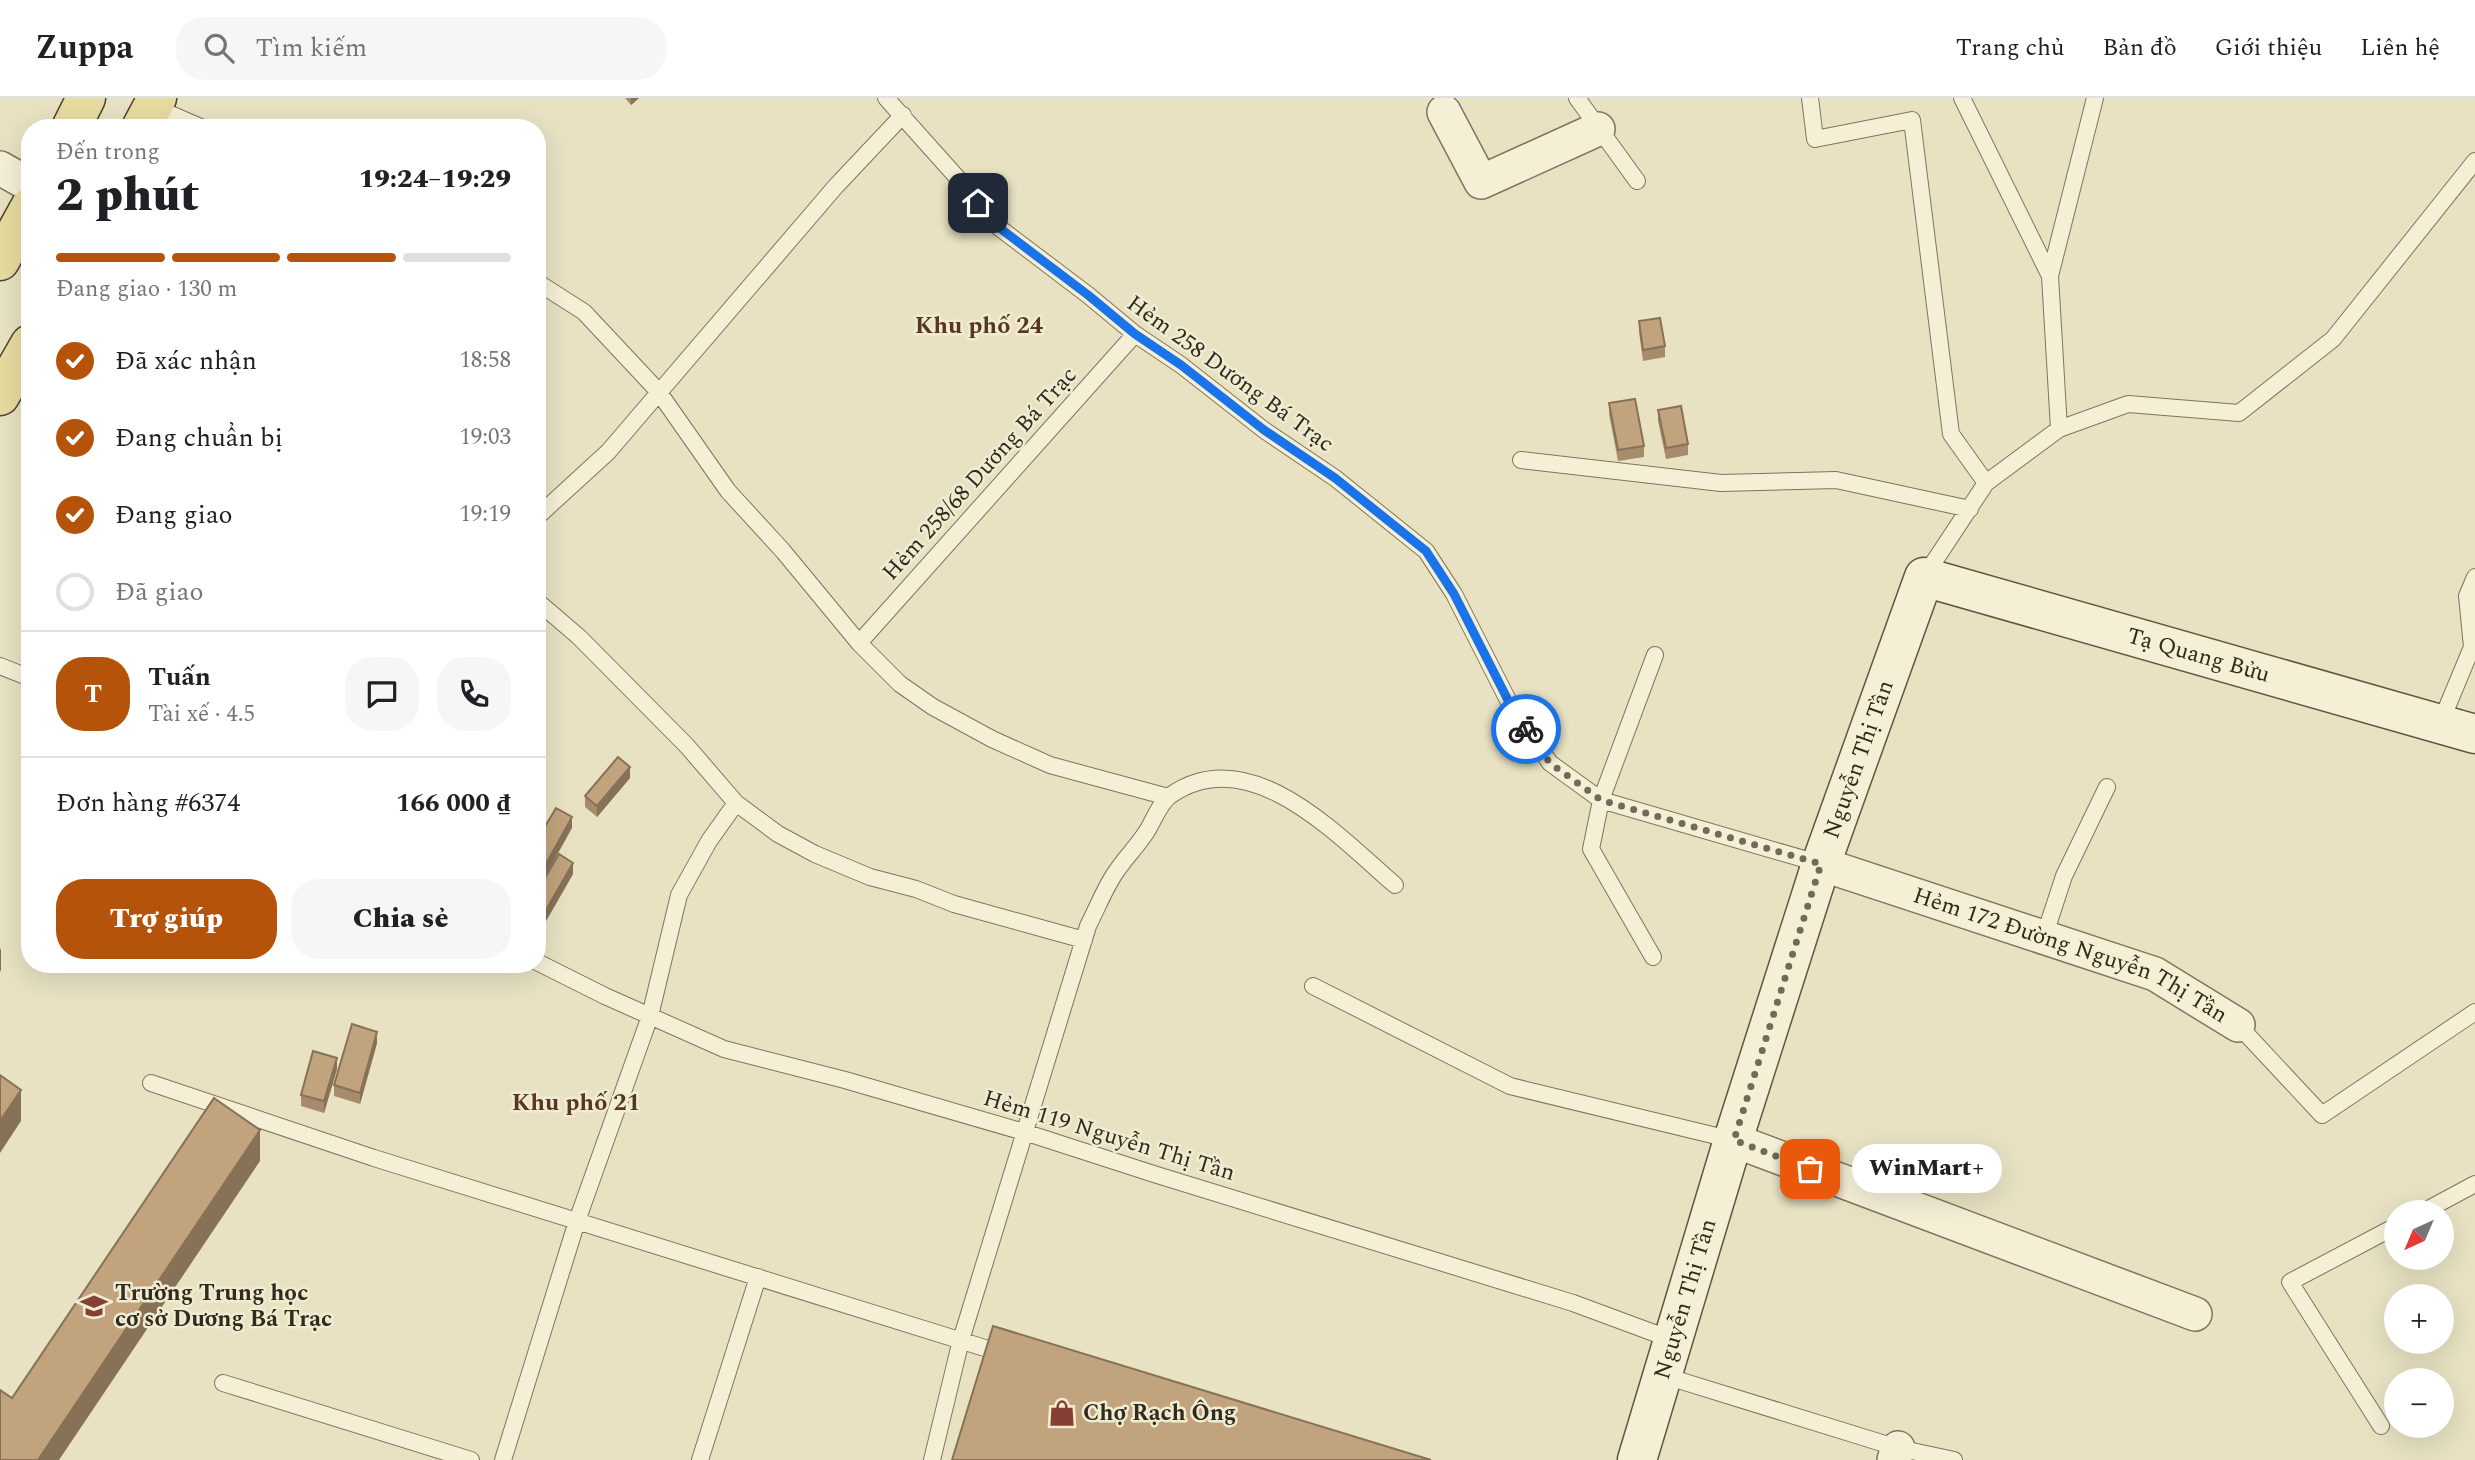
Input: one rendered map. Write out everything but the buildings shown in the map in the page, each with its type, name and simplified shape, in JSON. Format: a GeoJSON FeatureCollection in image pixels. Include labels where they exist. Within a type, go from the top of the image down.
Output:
{"type":"FeatureCollection","features":[{"type":"Feature","properties":{"kind":"main road"},"geometry":{"type":"LineString","coordinates":[[76,119],[86,98]]}},
{"type":"Feature","properties":{"kind":"main road"},"geometry":{"type":"LineString","coordinates":[[0,261],[21,223]]}},
{"type":"Feature","properties":{"kind":"main road"},"geometry":{"type":"LineString","coordinates":[[0,396],[21,360]]}},
{"type":"Feature","properties":{"kind":"main road","name":"Tạ Quang Bửu"},"geometry":{"type":"LineString","coordinates":[[1924,577],[2457,729]]}},
{"type":"Feature","properties":{"kind":"main road","name":"Nguyễn Thị Tần"},"geometry":{"type":"LineString","coordinates":[[1637,1460],[1661,1375],[1821,864],[1924,577]]}},
{"type":"Feature","properties":{"kind":"street"},"geometry":{"type":"LineString","coordinates":[[1444,112],[1481,182],[1598,129]]}},
{"type":"Feature","properties":{"kind":"street"},"geometry":{"type":"LineString","coordinates":[[0,168],[21,180]]}},
{"type":"Feature","properties":{"kind":"street","name":"Hẻm 172 Đường Nguyễn Thị Tần"},"geometry":{"type":"LineString","coordinates":[[1821,864],[2155,974],[2238,1025]]}},
{"type":"Feature","properties":{"kind":"street"},"geometry":{"type":"LineString","coordinates":[[1734,1140],[2195,1314]]}},
{"type":"Feature","properties":{"kind":"lane","name":"Hẻm 258 Dương Bá Trạc"},"geometry":{"type":"LineString","coordinates":[[886,98],[962,183],[993,223],[1135,334],[1181,365],[1264,430],[1335,478],[1426,551],[1454,594],[1513,710],[1550,763],[1601,800],[1821,864]]}},
{"type":"Feature","properties":{"kind":"lane"},"geometry":{"type":"LineString","coordinates":[[1577,98],[1637,181]]}},
{"type":"Feature","properties":{"kind":"lane"},"geometry":{"type":"LineString","coordinates":[[1810,98],[1815,139],[1912,120],[1951,434],[1986,483]]}},
{"type":"Feature","properties":{"kind":"lane"},"geometry":{"type":"LineString","coordinates":[[1962,98],[2050,276]]}},
{"type":"Feature","properties":{"kind":"lane"},"geometry":{"type":"LineString","coordinates":[[2059,429],[2050,276],[2095,98]]}},
{"type":"Feature","properties":{"kind":"lane"},"geometry":{"type":"LineString","coordinates":[[150,110],[176,119]]}},
{"type":"Feature","properties":{"kind":"lane"},"geometry":{"type":"LineString","coordinates":[[546,509],[608,452],[836,186],[903,115]]}},
{"type":"Feature","properties":{"kind":"lane","name":"Nguyễn Thị Tần"},"geometry":{"type":"LineString","coordinates":[[1924,577],[1986,483],[2059,429],[2128,404],[2239,413],[2333,339],[2475,161]]}},
{"type":"Feature","properties":{"kind":"lane"},"geometry":{"type":"LineString","coordinates":[[546,288],[584,312],[658,391],[728,491],[783,551],[859,643],[900,684],[933,707],[992,739],[1050,765],[1168,796]]}},
{"type":"Feature","properties":{"kind":"lane","name":"Hẻm 258/68 Dương Bá Trạc"},"geometry":{"type":"LineString","coordinates":[[859,643],[1135,334]]}},
{"type":"Feature","properties":{"kind":"lane"},"geometry":{"type":"LineString","coordinates":[[1521,460],[1721,483],[1836,480],[1970,509]]}},
{"type":"Feature","properties":{"kind":"lane"},"geometry":{"type":"LineString","coordinates":[[2457,729],[2474,647],[2467,596],[2475,577]]}},
{"type":"Feature","properties":{"kind":"lane"},"geometry":{"type":"LineString","coordinates":[[546,609],[579,637],[687,746],[736,803],[790,841],[870,877],[916,889],[954,904],[1084,940]]}},
{"type":"Feature","properties":{"kind":"lane"},"geometry":{"type":"LineString","coordinates":[[1653,957],[1591,849],[1601,800],[1655,655]]}},
{"type":"Feature","properties":{"kind":"lane"},"geometry":{"type":"LineString","coordinates":[[0,666],[21,674]]}},
{"type":"Feature","properties":{"kind":"lane"},"geometry":{"type":"LineString","coordinates":[[932,1460],[961,1340],[1088,926],[1112,877],[1145,834],[1168,796],[1198,780],[1230,778],[1268,788],[1319,819],[1395,885]]}},
{"type":"Feature","properties":{"kind":"lane"},"geometry":{"type":"LineString","coordinates":[[2044,937],[2064,876],[2107,787]]}},
{"type":"Feature","properties":{"kind":"lane"},"geometry":{"type":"LineString","coordinates":[[503,1460],[577,1221],[650,1016],[679,894],[709,841],[736,803]]}},
{"type":"Feature","properties":{"kind":"lane","name":"Hẻm 119 Nguyễn Thị Tần"},"geometry":{"type":"LineString","coordinates":[[546,966],[724,1049],[845,1080],[1024,1132],[1573,1303],[1673,1340]]}},
{"type":"Feature","properties":{"kind":"lane"},"geometry":{"type":"LineString","coordinates":[[1313,986],[1510,1086],[1734,1140]]}},
{"type":"Feature","properties":{"kind":"lane","name":"Hẻm 172 Đường Nguyễn Thị Tần"},"geometry":{"type":"LineString","coordinates":[[2238,1025],[2322,1115],[2475,1012]]}},
{"type":"Feature","properties":{"kind":"lane"},"geometry":{"type":"LineString","coordinates":[[150,1083],[374,1158],[1014,1357]]}},
{"type":"Feature","properties":{"kind":"lane"},"geometry":{"type":"LineString","coordinates":[[2445,1200],[2475,1184]]}},
{"type":"Feature","properties":{"kind":"lane"},"geometry":{"type":"LineString","coordinates":[[2381,1426],[2290,1282],[2384,1232]]}},
{"type":"Feature","properties":{"kind":"lane"},"geometry":{"type":"LineString","coordinates":[[700,1460],[758,1277]]}},
{"type":"Feature","properties":{"kind":"lane"},"geometry":{"type":"LineString","coordinates":[[1661,1375],[1896,1454],[1954,1460]]}},
{"type":"Feature","properties":{"kind":"lane"},"geometry":{"type":"LineString","coordinates":[[223,1383],[471,1460]]}},
{"type":"Feature","properties":{"kind":"way so far"},"geometry":{"type":"LineString","coordinates":[[1526,729],[1550,763],[1601,800],[1821,864],[1734,1140],[1810,1169]]}},
{"type":"Feature","properties":{"kind":"place","name":"WinMart+"},"geometry":{"type":"Point","coordinates":[1810,1169]}},
{"type":"Feature","properties":{"kind":"place","name":"Trường Trung học cơ sở Dương Bá Trạc"},"geometry":{"type":"Point","coordinates":[94,1306]}},
{"type":"Feature","properties":{"kind":"place","name":"Chợ Rạch Ông"},"geometry":{"type":"Point","coordinates":[1062,1413]}},
{"type":"Feature","properties":{"kind":"district","name":"Khu phố 24"},"geometry":{"type":"Point","coordinates":[979,326]}},
{"type":"Feature","properties":{"kind":"district","name":"Khu phố 21"},"geometry":{"type":"Point","coordinates":[576,1103]}},
{"type":"Feature","properties":{"kind":"route"},"geometry":{"type":"LineString","coordinates":[[978,203],[993,223],[1037,258],[1264,430],[1335,478],[1380,517],[1426,551],[1454,594],[1513,710],[1526,729]]}}]}
